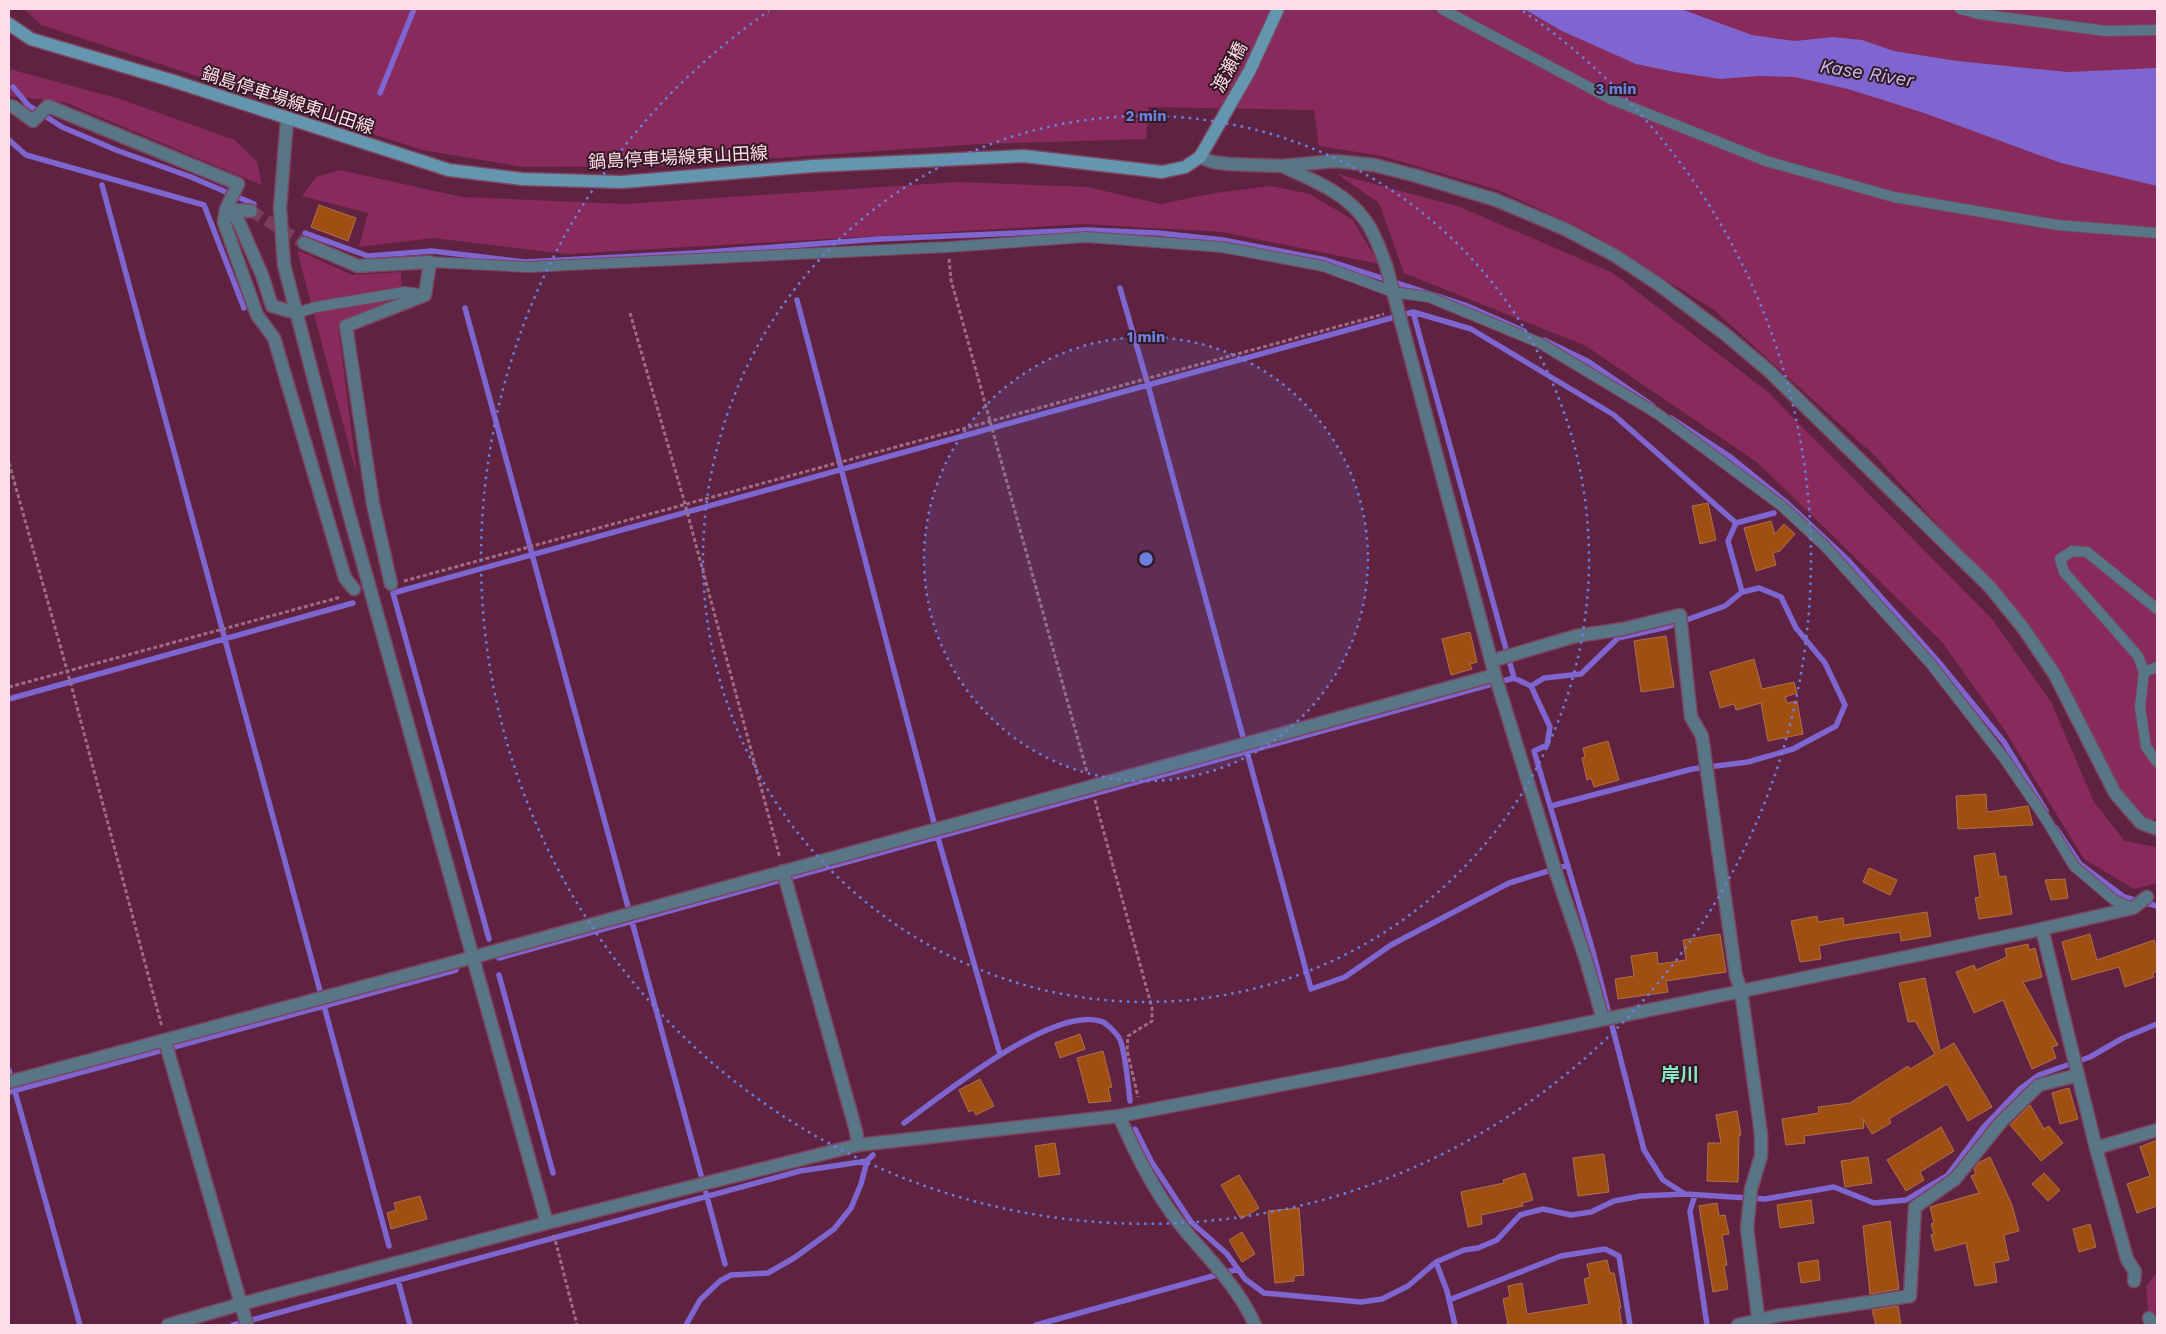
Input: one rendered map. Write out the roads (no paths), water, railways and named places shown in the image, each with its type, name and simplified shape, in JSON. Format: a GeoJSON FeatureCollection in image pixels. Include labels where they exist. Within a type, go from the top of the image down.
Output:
{"type":"FeatureCollection","features":[{"type":"Feature","properties":{"kind":"main road","name":"渡瀬橋"},"geometry":{"type":"LineString","coordinates":[[1200,156],[1250,70],[1278,9]]}},
{"type":"Feature","properties":{"kind":"main road","name":"鍋島停車場線東山田線"},"geometry":{"type":"LineString","coordinates":[[9,24],[31,39],[170,80],[286,119],[449,170],[522,179],[622,182],[813,166],[1024,156],[1162,172],[1186,167],[1200,156]]}},
{"type":"Feature","properties":{"kind":"street"},"geometry":{"type":"LineString","coordinates":[[10,105],[33,122],[48,106],[238,184],[224,222],[257,315],[274,338],[345,578],[354,589]]}},
{"type":"Feature","properties":{"kind":"street"},"geometry":{"type":"LineString","coordinates":[[286,119],[280,208],[284,265],[348,510],[547,1223]]}},
{"type":"Feature","properties":{"kind":"street"},"geometry":{"type":"LineString","coordinates":[[1200,156],[1213,162],[1228,164],[1282,166],[1306,162],[1335,161],[1374,165],[1496,200],[1566,229],[1614,255],[1658,284],[1725,334],[1769,371],[1990,587],[2024,629],[2055,675],[2114,793],[2141,823],[2157,829]]}},
{"type":"Feature","properties":{"kind":"street"},"geometry":{"type":"LineString","coordinates":[[1282,166],[1324,184],[1352,204],[1366,221],[1386,266],[1398,316],[1502,658],[1495,675],[1499,690],[1554,868],[1585,957],[1603,1019]]}},
{"type":"Feature","properties":{"kind":"street"},"geometry":{"type":"LineString","coordinates":[[228,207],[238,220],[262,275],[272,306],[297,313]]}},
{"type":"Feature","properties":{"kind":"street"},"geometry":{"type":"LineString","coordinates":[[228,207],[251,211]]}},
{"type":"Feature","properties":{"kind":"street"},"geometry":{"type":"LineString","coordinates":[[304,243],[358,266],[430,262],[425,295],[346,326],[373,504],[391,584]]}},
{"type":"Feature","properties":{"kind":"street"},"geometry":{"type":"LineString","coordinates":[[1502,658],[1576,636],[1680,621],[1691,718],[1702,736],[1736,976],[1741,990],[1761,1134],[1761,1156],[1751,1189],[1747,1228],[1759,1323]]}},
{"type":"Feature","properties":{"kind":"street"},"geometry":{"type":"LineString","coordinates":[[12,1081],[322,999],[783,871],[936,831],[1252,741],[1495,675]]}},
{"type":"Feature","properties":{"kind":"street"},"geometry":{"type":"LineString","coordinates":[[783,871],[856,1131],[858,1145]]}},
{"type":"Feature","properties":{"kind":"street"},"geometry":{"type":"LineString","coordinates":[[168,1325],[547,1223],[858,1145],[1141,1112],[2042,929],[2133,908],[2152,895]]}},
{"type":"Feature","properties":{"kind":"street"},"geometry":{"type":"LineString","coordinates":[[2042,929],[2096,1148],[2127,1259],[2135,1272],[2134,1280]]}},
{"type":"Feature","properties":{"kind":"street"},"geometry":{"type":"LineString","coordinates":[[165,1041],[246,1322]]}},
{"type":"Feature","properties":{"kind":"street"},"geometry":{"type":"LineString","coordinates":[[1738,1325],[1759,1323],[1776,1316],[1910,1296],[1915,1207],[1955,1179],[2001,1122],[2039,1085],[2078,1075]]}},
{"type":"Feature","properties":{"kind":"street"},"geometry":{"type":"LineString","coordinates":[[1119,1116],[1148,1177],[1186,1232],[1230,1281],[1255,1325]]}},
{"type":"Feature","properties":{"kind":"street"},"geometry":{"type":"LineString","coordinates":[[2096,1148],[2157,1130]]}},
{"type":"Feature","properties":{"kind":"lane"},"geometry":{"type":"LineString","coordinates":[[1442,9],[1611,99],[1766,162],[1894,197],[2057,225],[2157,233]]}},
{"type":"Feature","properties":{"kind":"lane"},"geometry":{"type":"LineString","coordinates":[[1960,9],[1979,14],[2106,31],[2157,30]]}},
{"type":"Feature","properties":{"kind":"lane"},"geometry":{"type":"LineString","coordinates":[[430,262],[528,267],[948,247],[1086,237],[1222,247],[1323,266],[1393,292],[1429,297],[1540,343],[1658,414],[1782,506],[1825,546],[1931,664],[2004,758],[2045,818],[2074,866],[2114,900],[2133,908]]}},
{"type":"Feature","properties":{"kind":"lane"},"geometry":{"type":"LineString","coordinates":[[297,313],[316,307],[405,292],[425,295]]}},
{"type":"Feature","properties":{"kind":"lane"},"geometry":{"type":"LineString","coordinates":[[2157,609],[2087,552],[2072,551],[2060,559],[2064,572],[2138,656],[2144,672],[2140,707],[2146,747],[2157,762]]}},
{"type":"Feature","properties":{"kind":"lane"},"geometry":{"type":"LineString","coordinates":[[2144,672],[2157,667]]}},
{"type":"Feature","properties":{"kind":"water","name":"Kase River"},"geometry":{"type":"Polygon","coordinates":[[[1524,9],[1681,9],[1752,35],[1795,41],[1833,37],[1862,40],[1894,51],[1957,61],[2068,72],[2157,68],[2157,186],[2061,163],[1924,113],[1848,89],[1795,77],[1759,76],[1720,79],[1636,64],[1562,31],[1524,9]]]}},
{"type":"Feature","properties":{"kind":"waterway"},"geometry":{"type":"LineString","coordinates":[[380,93],[414,9]]}},
{"type":"Feature","properties":{"kind":"waterway"},"geometry":{"type":"LineString","coordinates":[[13,87],[28,105],[62,127],[116,150],[191,177],[254,204]]}},
{"type":"Feature","properties":{"kind":"waterway"},"geometry":{"type":"LineString","coordinates":[[9,140],[26,155],[204,205],[244,308]]}},
{"type":"Feature","properties":{"kind":"waterway"},"geometry":{"type":"LineString","coordinates":[[102,185],[389,1246]]}},
{"type":"Feature","properties":{"kind":"waterway"},"geometry":{"type":"LineString","coordinates":[[305,233],[368,256],[432,251],[525,262],[695,253],[879,239],[1087,230],[1158,233],[1223,240],[1326,260],[1465,305],[1524,331]]}},
{"type":"Feature","properties":{"kind":"waterway"},"geometry":{"type":"LineString","coordinates":[[1120,288],[1148,385],[1311,989],[1345,977],[1391,945],[1509,883],[1568,865]]}},
{"type":"Feature","properties":{"kind":"waterway"},"geometry":{"type":"LineString","coordinates":[[797,300],[938,838],[1000,1054]]}},
{"type":"Feature","properties":{"kind":"waterway"},"geometry":{"type":"LineString","coordinates":[[465,308],[701,1175]]}},
{"type":"Feature","properties":{"kind":"waterway"},"geometry":{"type":"LineString","coordinates":[[1413,312],[1471,329],[1614,415],[1736,523]]}},
{"type":"Feature","properties":{"kind":"waterway"},"geometry":{"type":"LineString","coordinates":[[489,939],[393,593],[1413,312],[1514,678]]}},
{"type":"Feature","properties":{"kind":"waterway"},"geometry":{"type":"LineString","coordinates":[[1544,340],[1589,362],[1653,406]]}},
{"type":"Feature","properties":{"kind":"waterway"},"geometry":{"type":"LineString","coordinates":[[1671,418],[1729,456],[1787,503],[1848,560],[1937,660],[2004,742],[2046,811]]}},
{"type":"Feature","properties":{"kind":"waterway"},"geometry":{"type":"LineString","coordinates":[[499,958],[1514,678],[1531,686],[1544,678],[1581,674],[1618,638],[1667,627],[1725,606],[1742,592],[1728,541],[1736,523],[1774,513]]}},
{"type":"Feature","properties":{"kind":"waterway"},"geometry":{"type":"LineString","coordinates":[[1551,806],[1692,769],[1748,762],[1793,749],[1836,726],[1845,705],[1825,663],[1796,628],[1781,597],[1759,588],[1742,592]]}},
{"type":"Feature","properties":{"kind":"waterway"},"geometry":{"type":"LineString","coordinates":[[9,699],[353,603]]}},
{"type":"Feature","properties":{"kind":"waterway"},"geometry":{"type":"LineString","coordinates":[[1531,686],[1550,727],[1547,745],[1534,751],[1592,948],[1644,1150],[1663,1180],[1685,1194]]}},
{"type":"Feature","properties":{"kind":"waterway"},"geometry":{"type":"LineString","coordinates":[[2056,828],[2080,864],[2124,897],[2157,906]]}},
{"type":"Feature","properties":{"kind":"waterway"},"geometry":{"type":"LineString","coordinates":[[9,1092],[456,970]]}},
{"type":"Feature","properties":{"kind":"waterway"},"geometry":{"type":"LineString","coordinates":[[499,975],[553,1173]]}},
{"type":"Feature","properties":{"kind":"waterway"},"geometry":{"type":"LineString","coordinates":[[904,1123],[971,1074],[1029,1038],[1057,1026],[1082,1020],[1103,1022],[1119,1038],[1130,1101]]}},
{"type":"Feature","properties":{"kind":"waterway"},"geometry":{"type":"LineString","coordinates":[[1135,1129],[1151,1161],[1191,1222],[1227,1254],[1245,1279],[1264,1293],[1361,1302],[1382,1299],[1408,1286],[1436,1262],[1464,1250],[1478,1248],[1497,1240],[1520,1215],[1543,1209],[1571,1215],[1591,1212],[1614,1201],[1641,1196],[1685,1194],[1765,1199],[1834,1187],[1874,1203],[1906,1200],[1948,1175],[1983,1128],[2020,1089],[2039,1075],[2090,1057],[2123,1038],[2157,1024]]}},
{"type":"Feature","properties":{"kind":"waterway"},"geometry":{"type":"LineString","coordinates":[[9,1070],[80,1325]]}},
{"type":"Feature","properties":{"kind":"waterway"},"geometry":{"type":"LineString","coordinates":[[686,1325],[700,1300],[720,1281],[731,1275],[768,1273],[794,1258],[834,1229],[851,1208],[861,1184],[867,1161],[873,1155]]}},
{"type":"Feature","properties":{"kind":"waterway"},"geometry":{"type":"LineString","coordinates":[[233,1325],[800,1171],[867,1161]]}},
{"type":"Feature","properties":{"kind":"waterway"},"geometry":{"type":"LineString","coordinates":[[706,1193],[725,1264]]}},
{"type":"Feature","properties":{"kind":"waterway"},"geometry":{"type":"LineString","coordinates":[[1695,1195],[1690,1211],[1707,1325]]}},
{"type":"Feature","properties":{"kind":"waterway"},"geometry":{"type":"LineString","coordinates":[[1449,1300],[1561,1256],[1605,1249],[1619,1256],[1630,1325]]}},
{"type":"Feature","properties":{"kind":"waterway"},"geometry":{"type":"LineString","coordinates":[[1436,1262],[1447,1291],[1455,1325]]}},
{"type":"Feature","properties":{"kind":"waterway"},"geometry":{"type":"LineString","coordinates":[[1036,1325],[1238,1269]]}},
{"type":"Feature","properties":{"kind":"waterway"},"geometry":{"type":"LineString","coordinates":[[398,1280],[410,1325]]}},
{"type":"Feature","properties":{"kind":"tunnel"},"geometry":{"type":"LineString","coordinates":[[251,211],[304,243]]}},
{"type":"Feature","properties":{"kind":"district","name":"岸川"},"geometry":{"type":"Point","coordinates":[1680,1074]}}]}
